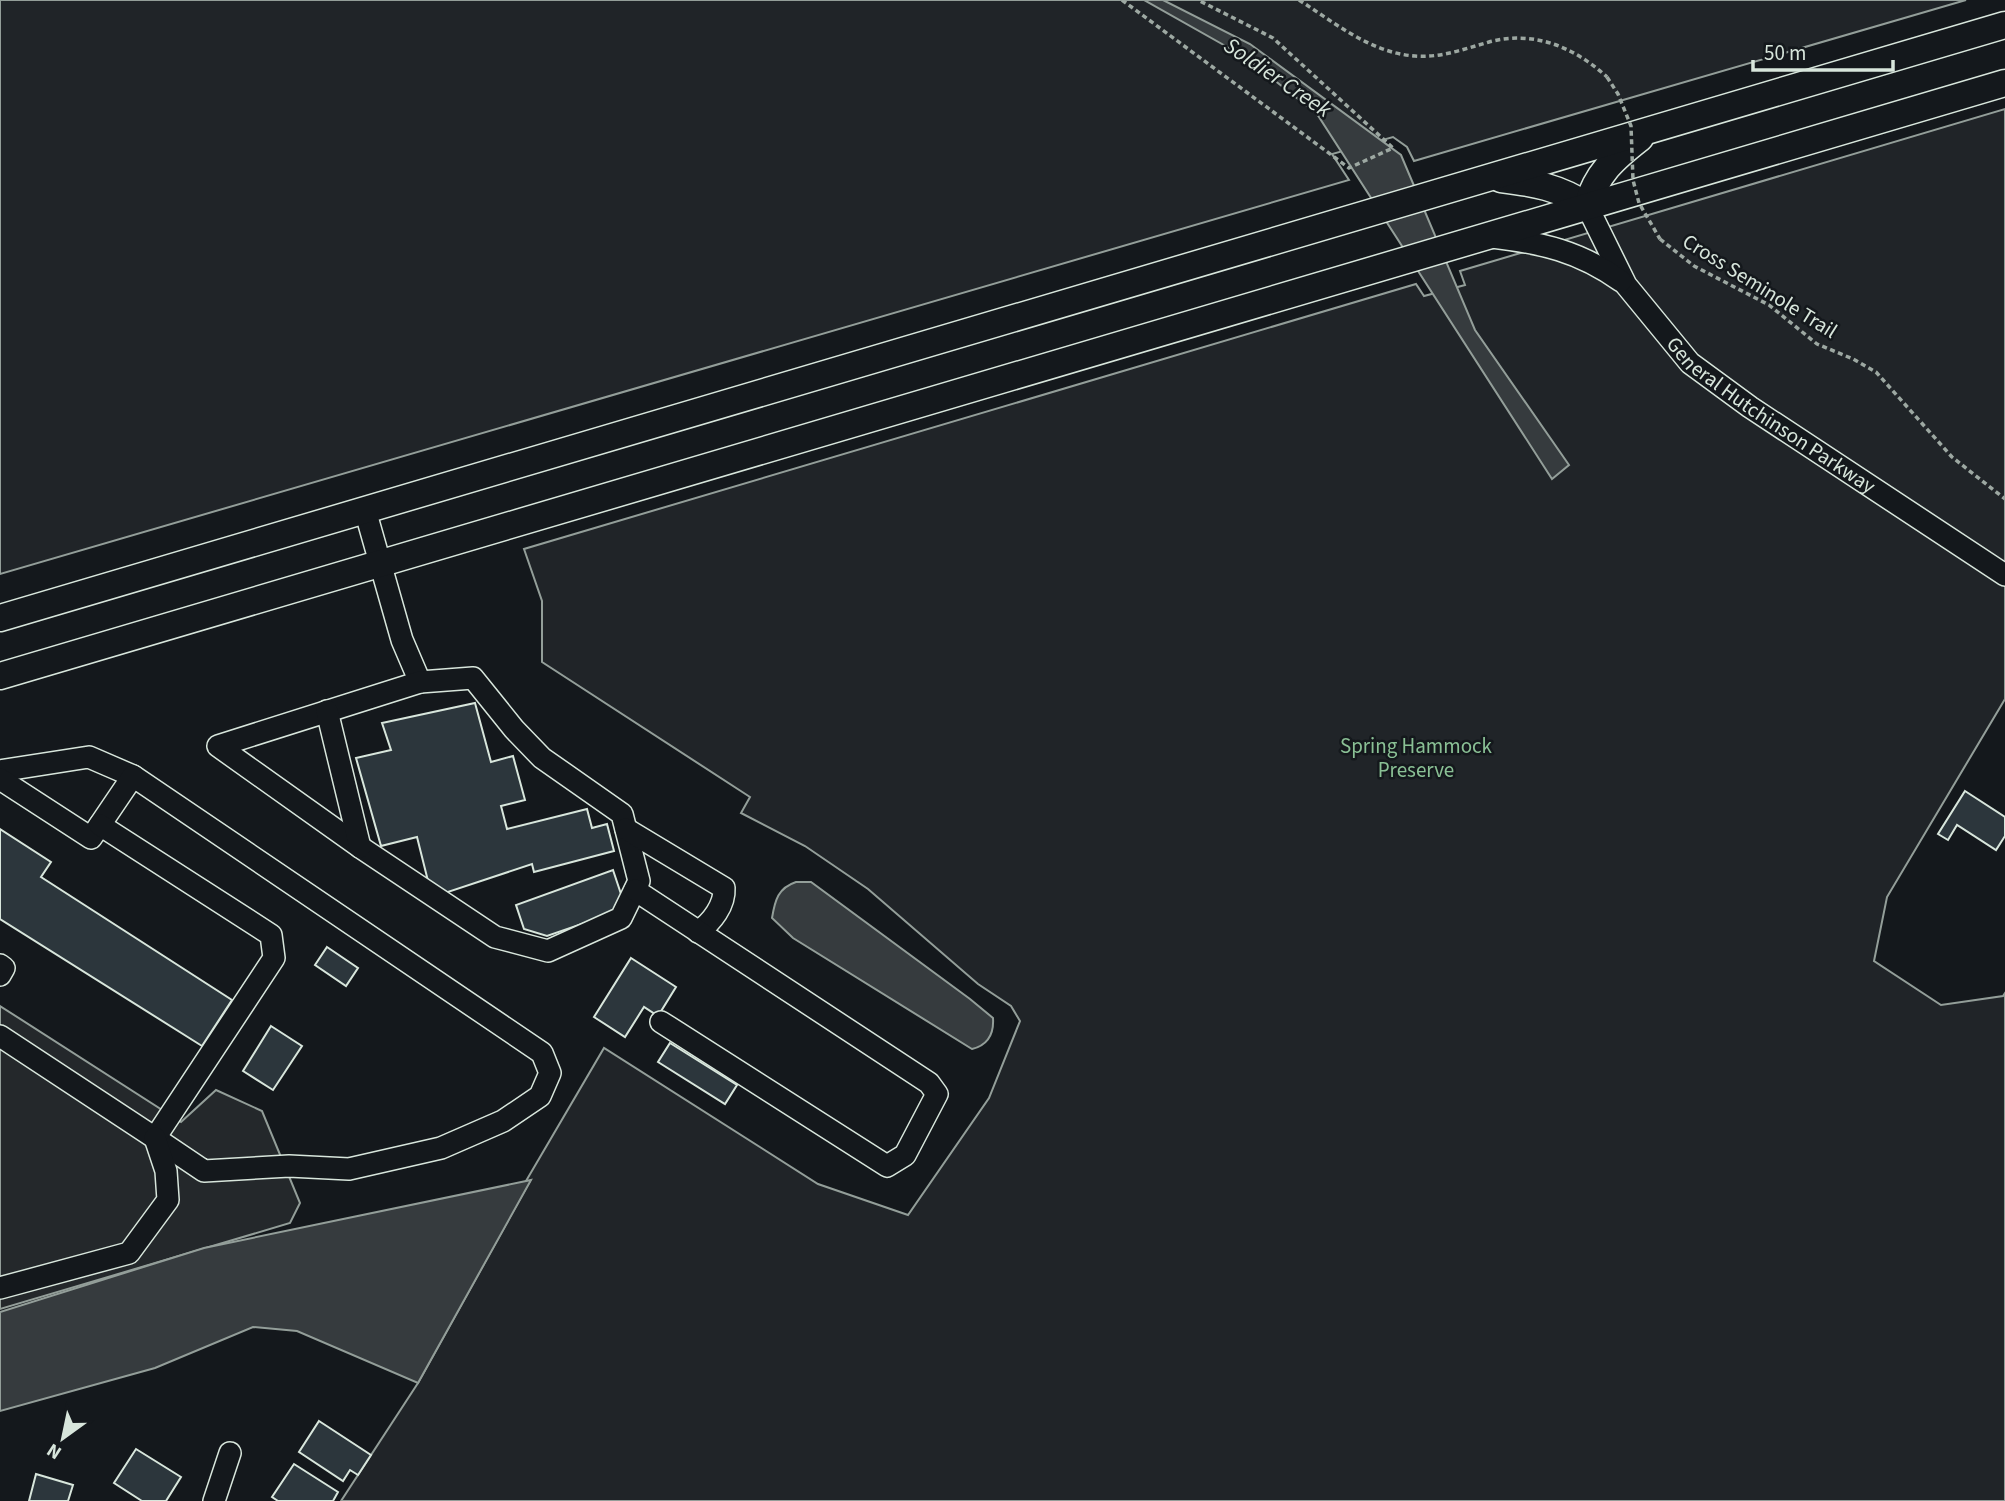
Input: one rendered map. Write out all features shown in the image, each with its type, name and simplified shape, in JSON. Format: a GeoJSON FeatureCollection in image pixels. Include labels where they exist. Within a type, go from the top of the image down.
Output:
{"type":"FeatureCollection","features":[{"type":"Feature","properties":{"kind":"main road"},"geometry":{"type":"LineString","coordinates":[[0,618],[2005,25]]}},
{"type":"Feature","properties":{"kind":"main road"},"geometry":{"type":"LineString","coordinates":[[0,676],[2005,83]]}},
{"type":"Feature","properties":{"kind":"main road"},"geometry":{"type":"LineString","coordinates":[[1587,206],[1595,181],[1609,162],[1653,129]]}},
{"type":"Feature","properties":{"kind":"main road"},"geometry":{"type":"LineString","coordinates":[[1488,178],[1536,183],[1566,192],[1587,206]]}},
{"type":"Feature","properties":{"kind":"street","name":"General Hutchinson Parkway"},"geometry":{"type":"LineString","coordinates":[[1587,206],[1626,285],[1690,363],[1750,407],[2005,575]]}},
{"type":"Feature","properties":{"kind":"street"},"geometry":{"type":"LineString","coordinates":[[1474,240],[1544,243],[1603,268],[1626,285]]}},
{"type":"Feature","properties":{"kind":"street"},"geometry":{"type":"LineString","coordinates":[[365,510],[402,640],[420,682]]}},
{"type":"Feature","properties":{"kind":"street"},"geometry":{"type":"LineString","coordinates":[[473,678],[514,729],[542,758],[622,814],[639,881],[621,918],[548,951],[495,937],[360,847],[218,746],[327,711],[420,682],[473,678]]}},
{"type":"Feature","properties":{"kind":"street"},"geometry":{"type":"LineString","coordinates":[[327,711],[360,847]]}},
{"type":"Feature","properties":{"kind":"street"},"geometry":{"type":"LineString","coordinates":[[0,771],[89,757],[133,776],[542,1053],[550,1073],[540,1096],[503,1121],[441,1148],[349,1170],[289,1166],[204,1171],[0,1036]]}},
{"type":"Feature","properties":{"kind":"street"},"geometry":{"type":"LineString","coordinates":[[0,779],[91,838],[133,776]]}},
{"type":"Feature","properties":{"kind":"street"},"geometry":{"type":"LineString","coordinates":[[100,825],[271,934],[274,958],[155,1138]]}},
{"type":"Feature","properties":{"kind":"street"},"geometry":{"type":"LineString","coordinates":[[626,829],[724,888],[724,899],[708,925],[698,932]]}},
{"type":"Feature","properties":{"kind":"street"},"geometry":{"type":"LineString","coordinates":[[635,890],[929,1083],[937,1094],[929,1115],[905,1155],[887,1166],[661,1022]]}},
{"type":"Feature","properties":{"kind":"street"},"geometry":{"type":"LineString","coordinates":[[0,965],[4,968],[0,975]]}},
{"type":"Feature","properties":{"kind":"street"},"geometry":{"type":"LineString","coordinates":[[0,1288],[129,1253],[168,1200],[166,1171],[155,1138]]}},
{"type":"Feature","properties":{"kind":"street"},"geometry":{"type":"LineString","coordinates":[[214,1501],[230,1452]]}},
{"type":"Feature","properties":{"kind":"path"},"geometry":{"type":"LineString","coordinates":[[1122,0],[1349,167],[1393,148],[1273,38],[1198,0]]}},
{"type":"Feature","properties":{"kind":"path","name":"Cross Seminole Trail"},"geometry":{"type":"LineString","coordinates":[[1299,0],[1367,43],[1392,52],[1433,56],[1493,41],[1543,40],[1573,51],[1607,78],[1618,94],[1631,126],[1633,180],[1639,203],[1660,239],[1694,267],[1769,305],[1817,344],[1853,359],[1875,372],[1952,457],[2005,499]]}},
{"type":"Feature","properties":{"kind":"green space"},"geometry":{"type":"Polygon","coordinates":[[[0,0],[1966,0],[1414,161],[1407,147],[1393,137],[1332,154],[1349,180],[0,574],[0,0]]]}},
{"type":"Feature","properties":{"kind":"green space","name":"Spring Hammock Preserve"},"geometry":{"type":"Polygon","coordinates":[[[2005,109],[2005,699],[1887,897],[1874,961],[1941,1005],[2003,996],[2005,993],[2005,1501],[341,1501],[418,1383],[530,1181],[526,1181],[604,1048],[818,1184],[908,1215],[989,1098],[1020,1021],[1011,1006],[978,984],[868,889],[805,846],[741,813],[750,797],[542,662],[542,601],[524,549],[1416,284],[1424,296],[1465,285],[1460,271],[2005,109]]]}},
{"type":"Feature","properties":{"kind":"shaded area"},"geometry":{"type":"Polygon","coordinates":[[[0,1006],[181,1122],[216,1090],[262,1111],[300,1203],[290,1223],[0,1309],[0,1006]]]}},
{"type":"Feature","properties":{"kind":"water","name":"Soldier Creek"},"geometry":{"type":"Polygon","coordinates":[[[1144,0],[1163,0],[1250,44],[1401,155],[1475,330],[1569,465],[1552,479],[1317,114],[1245,57],[1144,0]]]}},
{"type":"Feature","properties":{"kind":"water"},"geometry":{"type":"Polygon","coordinates":[[[796,882],[811,882],[993,1018],[991,1033],[986,1041],[972,1049],[793,938],[772,918],[778,896],[796,882]]]}},
{"type":"Feature","properties":{"kind":"water"},"geometry":{"type":"Polygon","coordinates":[[[531,1180],[418,1383],[297,1331],[253,1327],[155,1368],[0,1411],[0,1312],[204,1248],[531,1180]]]}},
{"type":"Feature","properties":{"kind":"building"},"geometry":{"type":"Polygon","coordinates":[[[475,703],[491,762],[513,756],[525,800],[501,806],[507,829],[587,809],[592,828],[607,824],[614,851],[534,872],[532,864],[445,893],[428,881],[417,837],[381,846],[356,758],[391,750],[382,723],[475,703]]]}},
{"type":"Feature","properties":{"kind":"building"},"geometry":{"type":"Polygon","coordinates":[[[1965,791],[2005,817],[2005,836],[1996,850],[1957,825],[1948,840],[1938,834],[1965,791]]]}},
{"type":"Feature","properties":{"kind":"building"},"geometry":{"type":"Polygon","coordinates":[[[0,829],[51,862],[41,877],[232,1000],[202,1046],[0,919],[0,829]]]}},
{"type":"Feature","properties":{"kind":"building"},"geometry":{"type":"Polygon","coordinates":[[[613,870],[623,900],[611,914],[547,936],[524,929],[516,905],[613,870]]]}},
{"type":"Feature","properties":{"kind":"building"},"geometry":{"type":"Polygon","coordinates":[[[327,947],[358,968],[346,986],[315,965],[327,947]]]}},
{"type":"Feature","properties":{"kind":"building"},"geometry":{"type":"Polygon","coordinates":[[[631,958],[676,987],[658,1016],[644,1007],[625,1037],[594,1017],[631,958]]]}},
{"type":"Feature","properties":{"kind":"building"},"geometry":{"type":"Polygon","coordinates":[[[271,1026],[302,1046],[273,1090],[243,1071],[271,1026]]]}},
{"type":"Feature","properties":{"kind":"building"},"geometry":{"type":"Polygon","coordinates":[[[670,1043],[737,1085],[725,1104],[658,1062],[670,1043]]]}},
{"type":"Feature","properties":{"kind":"building"},"geometry":{"type":"Polygon","coordinates":[[[319,1421],[371,1455],[358,1475],[350,1470],[343,1481],[299,1452],[319,1421]]]}},
{"type":"Feature","properties":{"kind":"building"},"geometry":{"type":"Polygon","coordinates":[[[136,1449],[181,1477],[166,1501],[142,1501],[114,1483],[136,1449]]]}},
{"type":"Feature","properties":{"kind":"building"},"geometry":{"type":"Polygon","coordinates":[[[294,1464],[338,1492],[333,1501],[278,1501],[272,1497],[294,1464]]]}},
{"type":"Feature","properties":{"kind":"building"},"geometry":{"type":"Polygon","coordinates":[[[36,1474],[73,1485],[68,1501],[29,1501],[36,1474]]]}}]}
